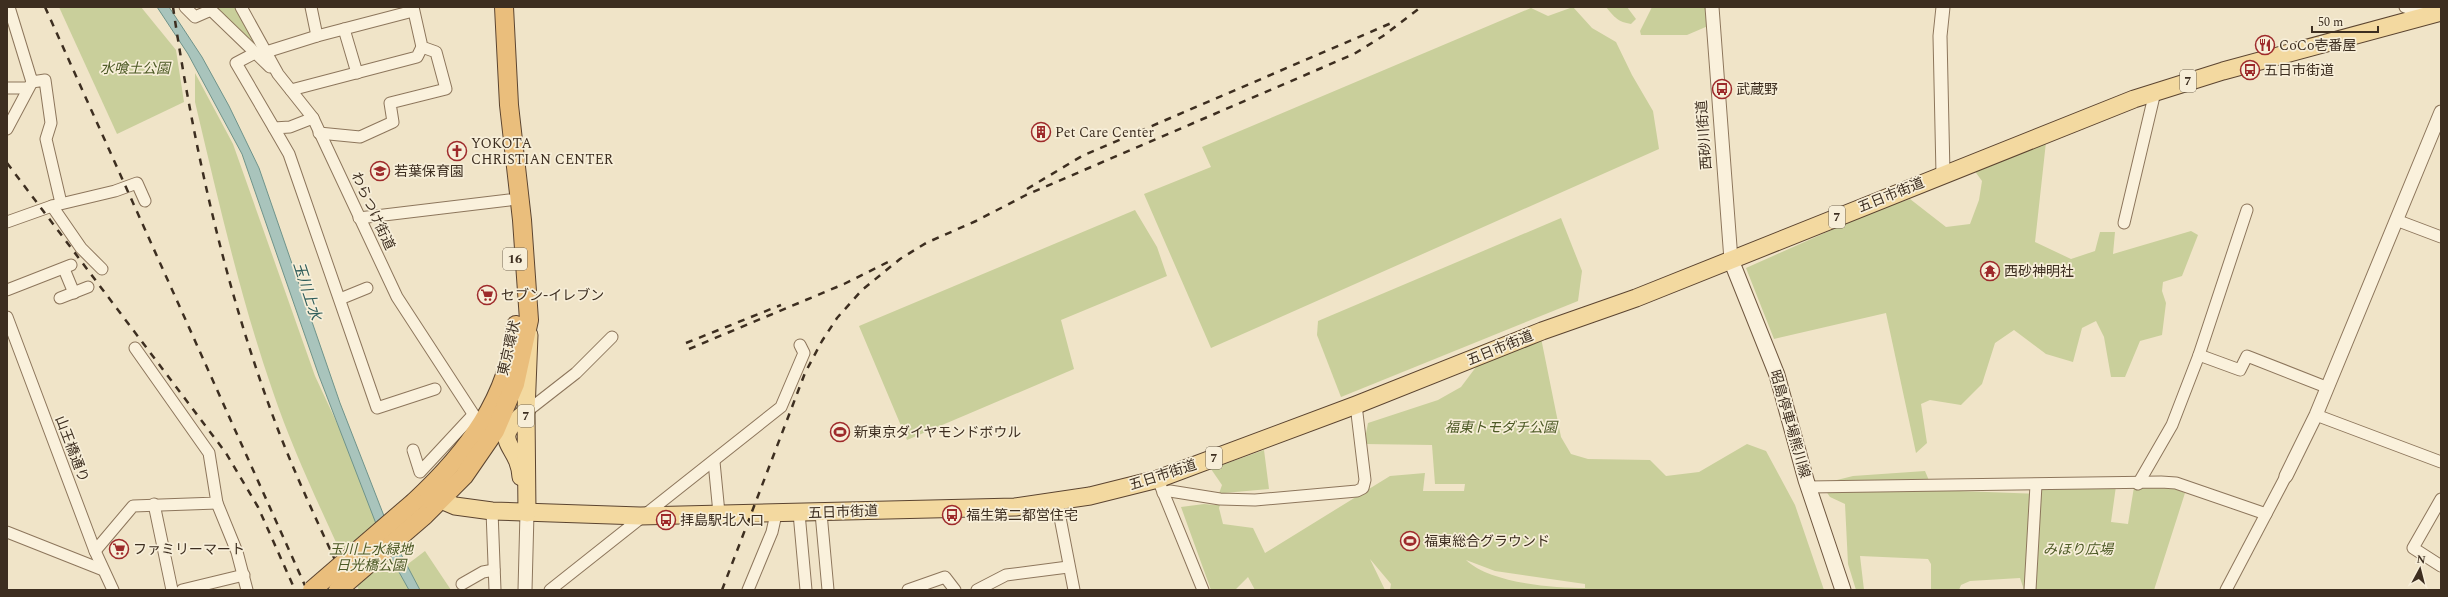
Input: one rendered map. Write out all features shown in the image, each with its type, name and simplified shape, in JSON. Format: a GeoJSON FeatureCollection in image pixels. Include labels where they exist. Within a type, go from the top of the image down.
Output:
{"type":"FeatureCollection","features":[{"type":"Feature","properties":{"kind":"highway","name":"東京環状"},"geometry":{"type":"LineString","coordinates":[[435,494],[468,446],[477,421],[500,390],[515,335],[518,305],[509,200],[499,115],[493,7]]}},
{"type":"Feature","properties":{"kind":"highway","name":"東京環状"},"geometry":{"type":"LineString","coordinates":[[338,590],[435,494],[464,476],[496,431],[515,384],[529,320],[523,228],[509,105],[504,7]]}},
{"type":"Feature","properties":{"kind":"highway","name":"東京環状"},"geometry":{"type":"LineString","coordinates":[[312,590],[419,509]]}},
{"type":"Feature","properties":{"kind":"main road","name":"五日市街道"},"geometry":{"type":"LineString","coordinates":[[435,494],[455,506],[492,511],[565,515],[646,516],[719,513],[821,513],[1015,507],[1160,486],[1356,405],[1542,331],[1636,298],[1942,174],[2155,92],[2435,14]]}},
{"type":"Feature","properties":{"kind":"main road","name":"昭島停車場熊川線"},"geometry":{"type":"LineString","coordinates":[[1731,260],[1776,375],[1808,487],[1843,590]]}},
{"type":"Feature","properties":{"kind":"main road","name":"7"},"geometry":{"type":"LineString","coordinates":[[527,513],[526,412],[530,355],[529,320]]}},
{"type":"Feature","properties":{"kind":"main road"},"geometry":{"type":"LineString","coordinates":[[526,412],[508,427],[506,434],[507,441],[521,472],[521,494],[527,513]]}},
{"type":"Feature","properties":{"kind":"main road"},"geometry":{"type":"LineString","coordinates":[[527,470],[531,486],[540,499],[554,511],[565,515]]}},
{"type":"Feature","properties":{"kind":"street"},"geometry":{"type":"LineString","coordinates":[[7,129],[30,85],[9,7]]}},
{"type":"Feature","properties":{"kind":"street"},"geometry":{"type":"LineString","coordinates":[[185,7],[195,18],[210,10],[260,52]]}},
{"type":"Feature","properties":{"kind":"street","name":"わらつけ街道"},"geometry":{"type":"LineString","coordinates":[[241,7],[260,52],[313,118],[397,297],[477,421]]}},
{"type":"Feature","properties":{"kind":"street"},"geometry":{"type":"LineString","coordinates":[[312,7],[317,36]]}},
{"type":"Feature","properties":{"kind":"street","name":"西砂川街道"},"geometry":{"type":"LineString","coordinates":[[1712,7],[1731,260]]}},
{"type":"Feature","properties":{"kind":"street"},"geometry":{"type":"LineString","coordinates":[[1942,174],[1940,36],[1943,7]]}},
{"type":"Feature","properties":{"kind":"street"},"geometry":{"type":"LineString","coordinates":[[2405,7],[2435,14]]}},
{"type":"Feature","properties":{"kind":"street"},"geometry":{"type":"LineString","coordinates":[[291,90],[416,57],[422,47],[413,9],[260,52],[236,63],[289,154],[377,408],[435,389]]}},
{"type":"Feature","properties":{"kind":"street"},"geometry":{"type":"LineString","coordinates":[[344,29],[357,73]]}},
{"type":"Feature","properties":{"kind":"street"},"geometry":{"type":"LineString","coordinates":[[319,133],[360,137],[393,122],[390,103],[446,89],[436,52],[422,47]]}},
{"type":"Feature","properties":{"kind":"street"},"geometry":{"type":"LineString","coordinates":[[7,88],[30,85],[45,80],[51,123],[46,139],[56,205],[82,248],[102,269]]}},
{"type":"Feature","properties":{"kind":"street"},"geometry":{"type":"LineString","coordinates":[[2124,223],[2155,92]]}},
{"type":"Feature","properties":{"kind":"street"},"geometry":{"type":"LineString","coordinates":[[2226,590],[2286,476],[2316,415],[2326,387],[2441,112]]}},
{"type":"Feature","properties":{"kind":"street"},"geometry":{"type":"LineString","coordinates":[[274,128],[290,127],[313,118]]}},
{"type":"Feature","properties":{"kind":"street"},"geometry":{"type":"LineString","coordinates":[[7,222],[56,205],[115,191],[137,183],[145,201]]}},
{"type":"Feature","properties":{"kind":"street"},"geometry":{"type":"LineString","coordinates":[[359,218],[509,200]]}},
{"type":"Feature","properties":{"kind":"street"},"geometry":{"type":"LineString","coordinates":[[2138,484],[2172,425],[2199,355],[2247,210]]}},
{"type":"Feature","properties":{"kind":"street"},"geometry":{"type":"LineString","coordinates":[[2396,220],[2441,237]]}},
{"type":"Feature","properties":{"kind":"street"},"geometry":{"type":"LineString","coordinates":[[7,290],[67,267],[74,293]]}},
{"type":"Feature","properties":{"kind":"street"},"geometry":{"type":"LineString","coordinates":[[60,298],[88,287]]}},
{"type":"Feature","properties":{"kind":"street"},"geometry":{"type":"LineString","coordinates":[[340,299],[367,288]]}},
{"type":"Feature","properties":{"kind":"street","name":"山王橋通り"},"geometry":{"type":"LineString","coordinates":[[7,317],[95,551],[113,590]]}},
{"type":"Feature","properties":{"kind":"street"},"geometry":{"type":"LineString","coordinates":[[526,412],[576,373],[612,337]]}},
{"type":"Feature","properties":{"kind":"street"},"geometry":{"type":"LineString","coordinates":[[550,590],[646,516],[781,407],[804,353],[800,346]]}},
{"type":"Feature","properties":{"kind":"street"},"geometry":{"type":"LineString","coordinates":[[135,348],[209,453],[217,503],[244,575],[247,590]]}},
{"type":"Feature","properties":{"kind":"street"},"geometry":{"type":"LineString","coordinates":[[2199,355],[2240,370],[2247,356],[2326,387]]}},
{"type":"Feature","properties":{"kind":"street"},"geometry":{"type":"LineString","coordinates":[[1160,486],[1170,491],[1220,499],[1255,500],[1357,491],[1363,488],[1365,480],[1356,405]]}},
{"type":"Feature","properties":{"kind":"street"},"geometry":{"type":"LineString","coordinates":[[2316,415],[2441,462]]}},
{"type":"Feature","properties":{"kind":"street"},"geometry":{"type":"LineString","coordinates":[[413,450],[420,472],[477,421]]}},
{"type":"Feature","properties":{"kind":"street"},"geometry":{"type":"LineString","coordinates":[[714,462],[719,513]]}},
{"type":"Feature","properties":{"kind":"street"},"geometry":{"type":"LineString","coordinates":[[1808,487],[2176,483],[2266,514]]}},
{"type":"Feature","properties":{"kind":"street"},"geometry":{"type":"LineString","coordinates":[[2030,590],[2036,485]]}},
{"type":"Feature","properties":{"kind":"street"},"geometry":{"type":"LineString","coordinates":[[1160,486],[1203,590]]}},
{"type":"Feature","properties":{"kind":"street"},"geometry":{"type":"LineString","coordinates":[[2441,499],[2413,548],[2441,566]]}},
{"type":"Feature","properties":{"kind":"street"},"geometry":{"type":"LineString","coordinates":[[1057,502],[1068,567],[1074,590]]}},
{"type":"Feature","properties":{"kind":"street"},"geometry":{"type":"LineString","coordinates":[[95,551],[133,506],[154,504],[217,503]]}},
{"type":"Feature","properties":{"kind":"street"},"geometry":{"type":"LineString","coordinates":[[154,504],[172,590]]}},
{"type":"Feature","properties":{"kind":"street"},"geometry":{"type":"LineString","coordinates":[[492,511],[496,590]]}},
{"type":"Feature","properties":{"kind":"street"},"geometry":{"type":"LineString","coordinates":[[525,590],[527,513]]}},
{"type":"Feature","properties":{"kind":"street"},"geometry":{"type":"LineString","coordinates":[[798,513],[806,590]]}},
{"type":"Feature","properties":{"kind":"street"},"geometry":{"type":"LineString","coordinates":[[821,513],[828,590]]}},
{"type":"Feature","properties":{"kind":"street"},"geometry":{"type":"LineString","coordinates":[[748,590],[772,532],[776,514]]}},
{"type":"Feature","properties":{"kind":"street"},"geometry":{"type":"LineString","coordinates":[[7,532],[103,570]]}},
{"type":"Feature","properties":{"kind":"street"},"geometry":{"type":"LineString","coordinates":[[977,590],[1006,575],[1068,567]]}},
{"type":"Feature","properties":{"kind":"street"},"geometry":{"type":"LineString","coordinates":[[462,584],[483,572],[494,570]]}},
{"type":"Feature","properties":{"kind":"street"},"geometry":{"type":"LineString","coordinates":[[182,590],[244,575]]}},
{"type":"Feature","properties":{"kind":"street"},"geometry":{"type":"LineString","coordinates":[[908,590],[945,577],[955,590]]}},
{"type":"Feature","properties":{"kind":"green space","name":"水喰土公園"},"geometry":{"type":"Polygon","coordinates":[[[59,7],[141,7],[176,50],[184,102],[117,134],[59,7]]]}},
{"type":"Feature","properties":{"kind":"green space"},"geometry":{"type":"Polygon","coordinates":[[[214,7],[234,7],[265,59],[214,7]]]}},
{"type":"Feature","properties":{"kind":"green space"},"geometry":{"type":"Polygon","coordinates":[[[1573,7],[1592,28],[1616,42],[1632,75],[1653,111],[1659,149],[1211,348],[1144,194],[1211,167],[1202,147],[1531,8],[1548,16],[1573,7]]]}},
{"type":"Feature","properties":{"kind":"green space"},"geometry":{"type":"Polygon","coordinates":[[[1606,7],[1627,7],[1636,19],[1631,24],[1623,22],[1614,16],[1606,7]]]}},
{"type":"Feature","properties":{"kind":"green space"},"geometry":{"type":"Polygon","coordinates":[[[1652,7],[1707,7],[1708,26],[1687,35],[1641,35],[1640,31],[1652,7]]]}},
{"type":"Feature","properties":{"kind":"green space","name":"玉川上水緑地 日光橋公園"},"geometry":{"type":"Polygon","coordinates":[[[195,73],[233,144],[315,376],[404,567],[425,551],[451,590],[359,590],[350,573],[290,438],[261,356],[230,248],[212,175],[195,102],[195,73]]]}},
{"type":"Feature","properties":{"kind":"green space"},"geometry":{"type":"Polygon","coordinates":[[[2046,142],[2035,242],[2071,259],[2095,251],[2100,232],[2115,232],[2113,254],[2191,231],[2198,235],[2182,276],[2163,282],[2162,291],[2166,303],[2162,335],[2140,341],[2125,377],[2111,377],[2104,337],[2096,321],[2082,328],[2073,362],[2046,354],[2014,330],[1995,343],[1982,384],[1961,405],[1930,400],[1921,404],[1927,443],[1916,453],[1886,313],[1774,339],[1746,268],[1874,211],[1910,199],[1946,227],[1970,224],[1979,200],[1982,181],[1974,170],[2046,142]]]}},
{"type":"Feature","properties":{"kind":"green space"},"geometry":{"type":"Polygon","coordinates":[[[1135,210],[1157,247],[1167,276],[1061,320],[1074,369],[907,440],[859,326],[1135,210]]]}},
{"type":"Feature","properties":{"kind":"green space"},"geometry":{"type":"Polygon","coordinates":[[[1561,218],[1582,271],[1578,301],[1341,397],[1317,335],[1318,321],[1561,218]]]}},
{"type":"Feature","properties":{"kind":"green space","name":"福東トモダチ公園"},"geometry":{"type":"Polygon","coordinates":[[[1541,338],[1561,437],[1571,454],[1588,459],[1650,460],[1666,476],[1699,472],[1747,444],[1766,451],[1795,505],[1824,590],[1390,590],[1391,584],[1370,559],[1385,590],[1255,590],[1248,577],[1235,590],[1211,590],[1181,507],[1204,504],[1215,505],[1222,485],[1211,469],[1264,450],[1269,489],[1224,493],[1219,508],[1223,524],[1253,528],[1265,553],[1390,476],[1425,473],[1423,491],[1464,491],[1465,484],[1435,484],[1432,445],[1364,444],[1368,423],[1438,400],[1461,387],[1479,363],[1541,338]],[[1466,560],[1477,568],[1490,574],[1522,583],[1556,587],[1585,588],[1585,584],[1495,571],[1466,560]]]}},
{"type":"Feature","properties":{"kind":"green space","name":"みほり広場"},"geometry":{"type":"Polygon","coordinates":[[[1925,471],[1933,490],[2039,494],[2043,488],[2116,486],[2111,522],[2128,524],[2134,487],[2172,487],[2185,493],[2154,590],[2024,590],[2020,578],[1970,581],[1961,585],[1959,590],[1931,590],[1931,564],[1928,559],[1860,556],[1864,590],[1856,590],[1848,564],[1845,504],[1830,497],[1821,484],[1853,476],[1925,471]]]}},
{"type":"Feature","properties":{"kind":"water"},"geometry":{"type":"Polygon","coordinates":[[[157,7],[169,7],[202,57],[229,106],[259,168],[340,403],[393,539],[420,590],[409,590],[385,547],[319,376],[242,154],[188,54],[157,7]]]}},
{"type":"Feature","properties":{"kind":"railway"},"geometry":{"type":"LineString","coordinates":[[45,7],[307,590]]}},
{"type":"Feature","properties":{"kind":"railway"},"geometry":{"type":"LineString","coordinates":[[173,7],[181,61],[202,167],[227,272],[242,325],[285,448],[349,590]]}},
{"type":"Feature","properties":{"kind":"railway"},"geometry":{"type":"LineString","coordinates":[[722,590],[805,373],[822,341],[837,318],[862,290],[900,259],[926,243],[976,221],[1026,195],[1354,54],[1383,36],[1421,7]]}},
{"type":"Feature","properties":{"kind":"railway"},"geometry":{"type":"LineString","coordinates":[[1027,189],[1082,156],[1396,21]]}},
{"type":"Feature","properties":{"kind":"railway"},"geometry":{"type":"LineString","coordinates":[[7,163],[226,453],[258,507],[295,590]]}},
{"type":"Feature","properties":{"kind":"railway"},"geometry":{"type":"LineString","coordinates":[[689,349],[844,284],[890,261]]}},
{"type":"Feature","properties":{"kind":"railway"},"geometry":{"type":"LineString","coordinates":[[686,343],[781,305]]}},
{"type":"Feature","properties":{"kind":"place","name":"CoCo壱番屋"},"geometry":{"type":"Point","coordinates":[2265,45]}},
{"type":"Feature","properties":{"kind":"place","name":"五日市街道"},"geometry":{"type":"Point","coordinates":[2250,70]}},
{"type":"Feature","properties":{"kind":"place","name":"武蔵野"},"geometry":{"type":"Point","coordinates":[1722,89]}},
{"type":"Feature","properties":{"kind":"place","name":"Pet Care Center"},"geometry":{"type":"Point","coordinates":[1041,132]}},
{"type":"Feature","properties":{"kind":"place","name":"YOKOTA CHRISTIAN CENTER"},"geometry":{"type":"Point","coordinates":[457,151]}},
{"type":"Feature","properties":{"kind":"place","name":"若葉保育園"},"geometry":{"type":"Point","coordinates":[380,171]}},
{"type":"Feature","properties":{"kind":"place","name":"西砂神明社"},"geometry":{"type":"Point","coordinates":[1990,271]}},
{"type":"Feature","properties":{"kind":"place","name":"セブン-イレブン"},"geometry":{"type":"Point","coordinates":[487,295]}},
{"type":"Feature","properties":{"kind":"place","name":"新東京ダイヤモンドボウル"},"geometry":{"type":"Point","coordinates":[840,432]}},
{"type":"Feature","properties":{"kind":"place","name":"福生第二都営住宅"},"geometry":{"type":"Point","coordinates":[952,515]}},
{"type":"Feature","properties":{"kind":"place","name":"拝島駅北入口"},"geometry":{"type":"Point","coordinates":[666,520]}},
{"type":"Feature","properties":{"kind":"place","name":"福東総合グラウンド"},"geometry":{"type":"Point","coordinates":[1410,541]}},
{"type":"Feature","properties":{"kind":"place","name":"ファミリーマート"},"geometry":{"type":"Point","coordinates":[119,549]}},
{"type":"Feature","properties":{"kind":"water label","name":"玉川上水"},"geometry":{"type":"Point","coordinates":[307,291]}}]}
